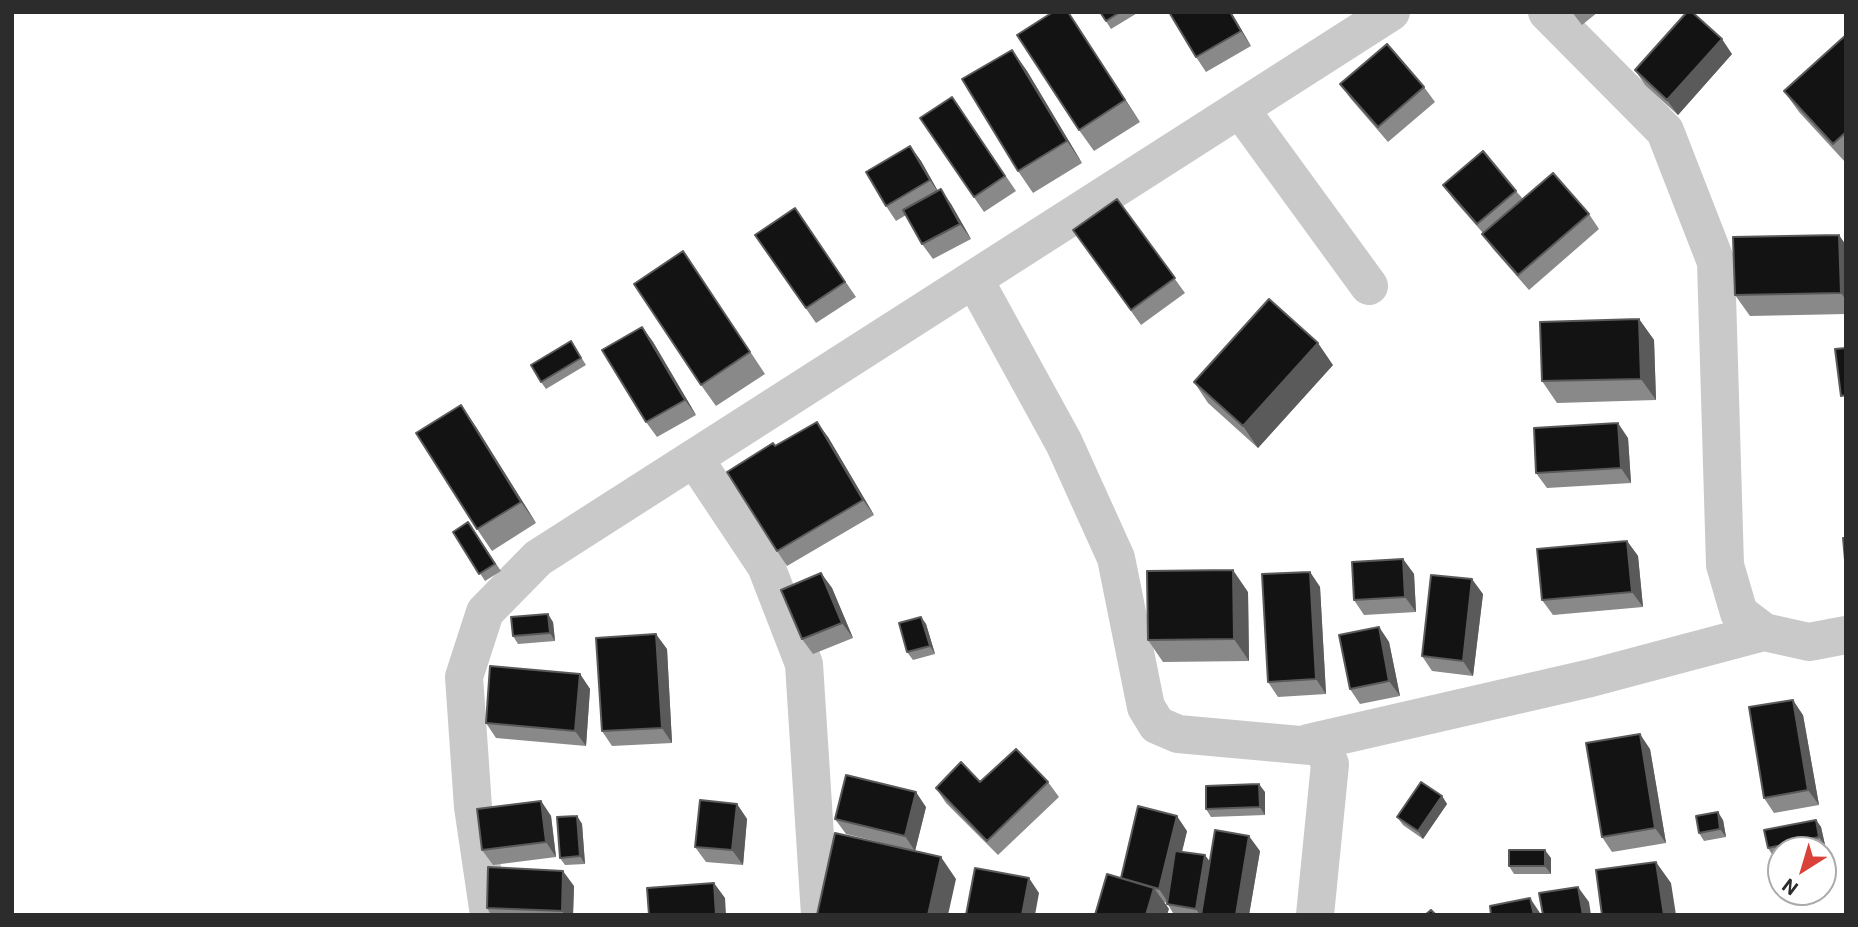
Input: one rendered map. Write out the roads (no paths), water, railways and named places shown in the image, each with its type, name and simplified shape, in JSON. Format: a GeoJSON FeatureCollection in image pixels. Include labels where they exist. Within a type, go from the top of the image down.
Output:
{"type":"FeatureCollection","features":[{"type":"Feature","properties":{"kind":"street"},"geometry":{"type":"LineString","coordinates":[[489,915],[473,807],[464,677],[485,612],[538,558],[1391,12]]}},
{"type":"Feature","properties":{"kind":"street"},"geometry":{"type":"LineString","coordinates":[[1547,12],[1665,131],[1716,262],[1725,565],[1739,613],[1765,632],[1809,642],[1846,635]]}},
{"type":"Feature","properties":{"kind":"street"},"geometry":{"type":"LineString","coordinates":[[1240,109],[1369,286]]}},
{"type":"Feature","properties":{"kind":"street"},"geometry":{"type":"LineString","coordinates":[[974,279],[1064,443],[1116,558],[1146,707],[1157,725],[1178,734],[1308,743],[1322,747],[1330,764],[1315,915]]}},
{"type":"Feature","properties":{"kind":"street"},"geometry":{"type":"LineString","coordinates":[[694,458],[766,566],[804,664],[820,915]]}},
{"type":"Feature","properties":{"kind":"street"},"geometry":{"type":"LineString","coordinates":[[1308,743],[1591,678],[1765,632]]}}]}
